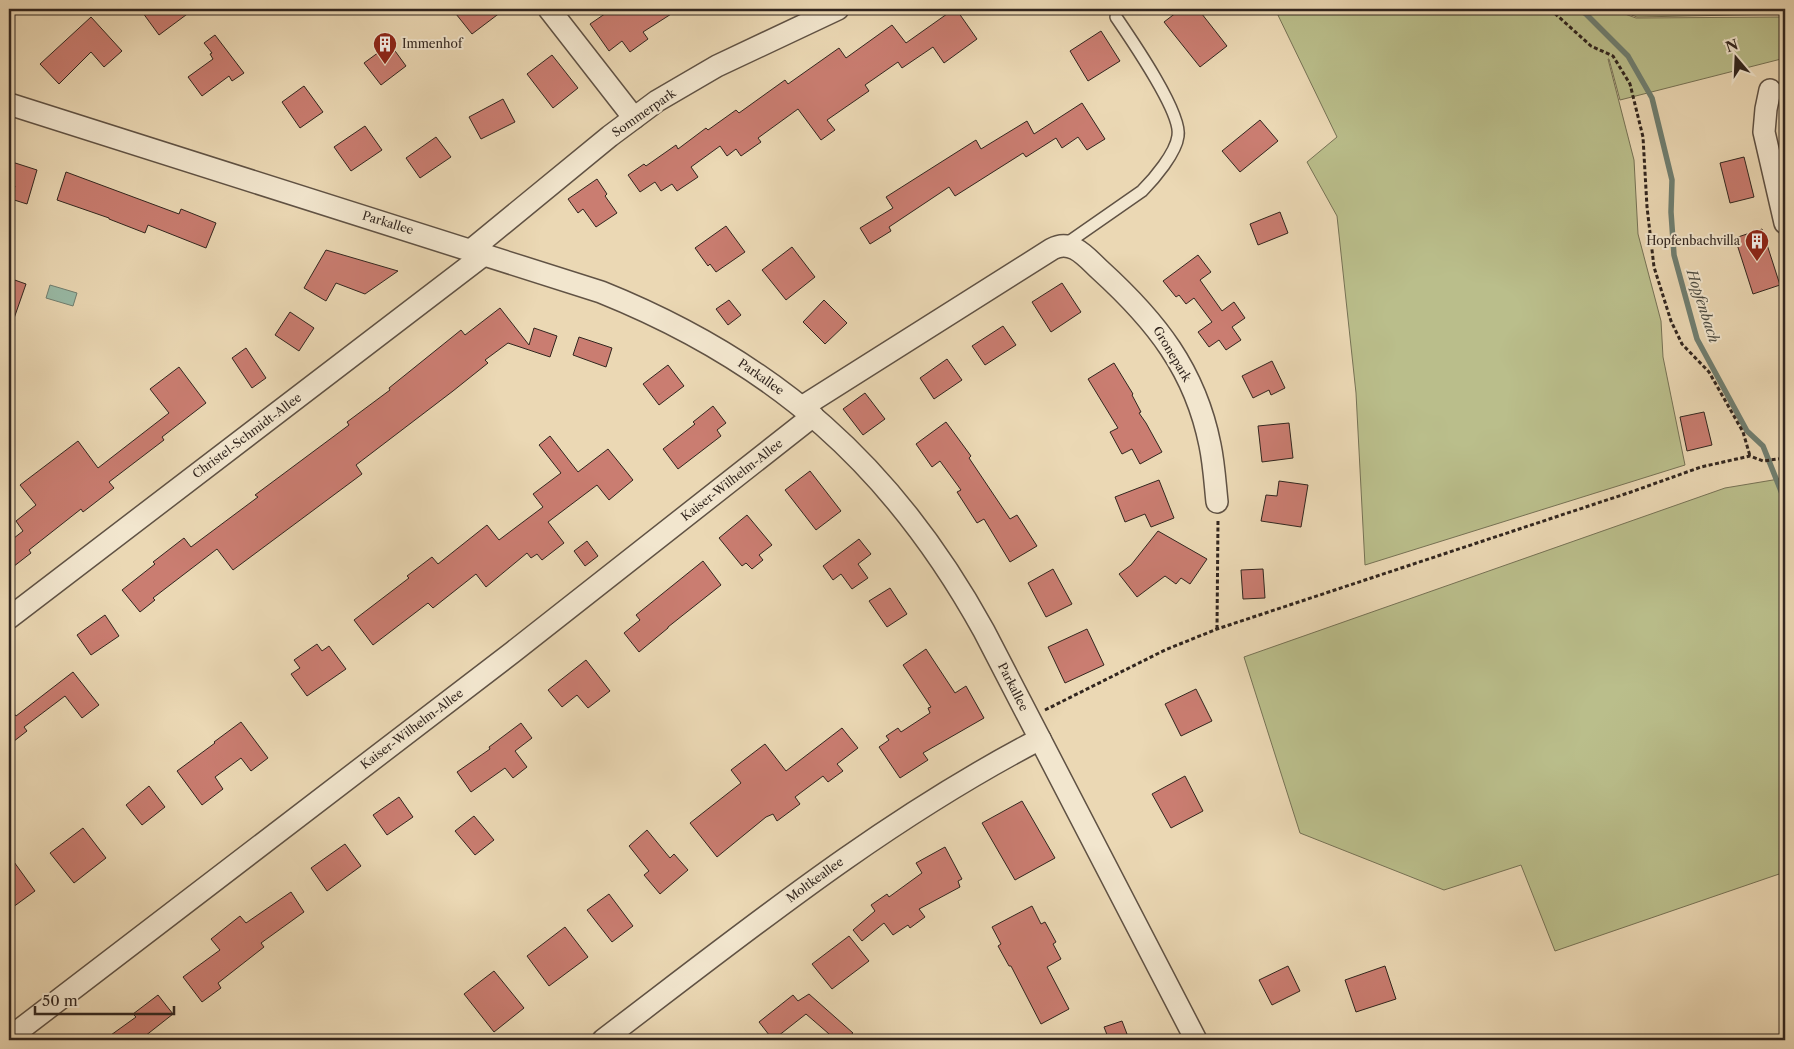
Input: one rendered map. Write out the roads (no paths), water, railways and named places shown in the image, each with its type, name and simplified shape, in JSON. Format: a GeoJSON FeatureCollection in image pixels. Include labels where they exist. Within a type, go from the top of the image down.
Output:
{"type":"FeatureCollection","features":[{"type":"Feature","properties":{"kind":"street"},"geometry":{"type":"LineString","coordinates":[[549,9],[634,118]]}},
{"type":"Feature","properties":{"kind":"street","name":"Sommerpark"},"geometry":{"type":"LineString","coordinates":[[478,252],[634,118],[677,89],[717,66],[838,9]]}},
{"type":"Feature","properties":{"kind":"street"},"geometry":{"type":"LineString","coordinates":[[1770,90],[1764,132],[1785,223]]}},
{"type":"Feature","properties":{"kind":"street","name":"Parkallee"},"geometry":{"type":"LineString","coordinates":[[9,104],[601,292],[670,322],[735,358],[807,412],[851,451],[877,478],[924,535],[966,598],[1196,1040]]}},
{"type":"Feature","properties":{"kind":"street"},"geometry":{"type":"LineString","coordinates":[[807,412],[1052,249],[1063,246]]}},
{"type":"Feature","properties":{"kind":"street","name":"Gronepark"},"geometry":{"type":"LineString","coordinates":[[1063,246],[1079,251],[1131,299],[1159,331],[1174,354],[1193,392],[1203,418],[1212,459],[1218,502]]}},
{"type":"Feature","properties":{"kind":"street","name":"Christel-Schmidt-Allee"},"geometry":{"type":"LineString","coordinates":[[9,618],[478,252]]}},
{"type":"Feature","properties":{"kind":"street","name":"Kaiser-Wilhelm-Allee"},"geometry":{"type":"LineString","coordinates":[[9,1038],[513,652],[807,412]]}},
{"type":"Feature","properties":{"kind":"street","name":"Moltkeallee"},"geometry":{"type":"LineString","coordinates":[[603,1040],[835,864],[942,794],[1040,739]]}},
{"type":"Feature","properties":{"kind":"lane"},"geometry":{"type":"LineString","coordinates":[[1063,246],[1142,191],[1168,160],[1178,136],[1172,108],[1116,17]]}},
{"type":"Feature","properties":{"kind":"waterway","name":"Hopfenbach"},"geometry":{"type":"LineString","coordinates":[[1578,9],[1586,14],[1628,56],[1652,98],[1672,180],[1671,212],[1674,255],[1697,339],[1747,431],[1763,446],[1785,501]]}},
{"type":"Feature","properties":{"kind":"place","name":"Immenhof"},"geometry":{"type":"Point","coordinates":[385,65]}},
{"type":"Feature","properties":{"kind":"place","name":"Hopfenbachvilla"},"geometry":{"type":"Point","coordinates":[1757,262]}}]}
